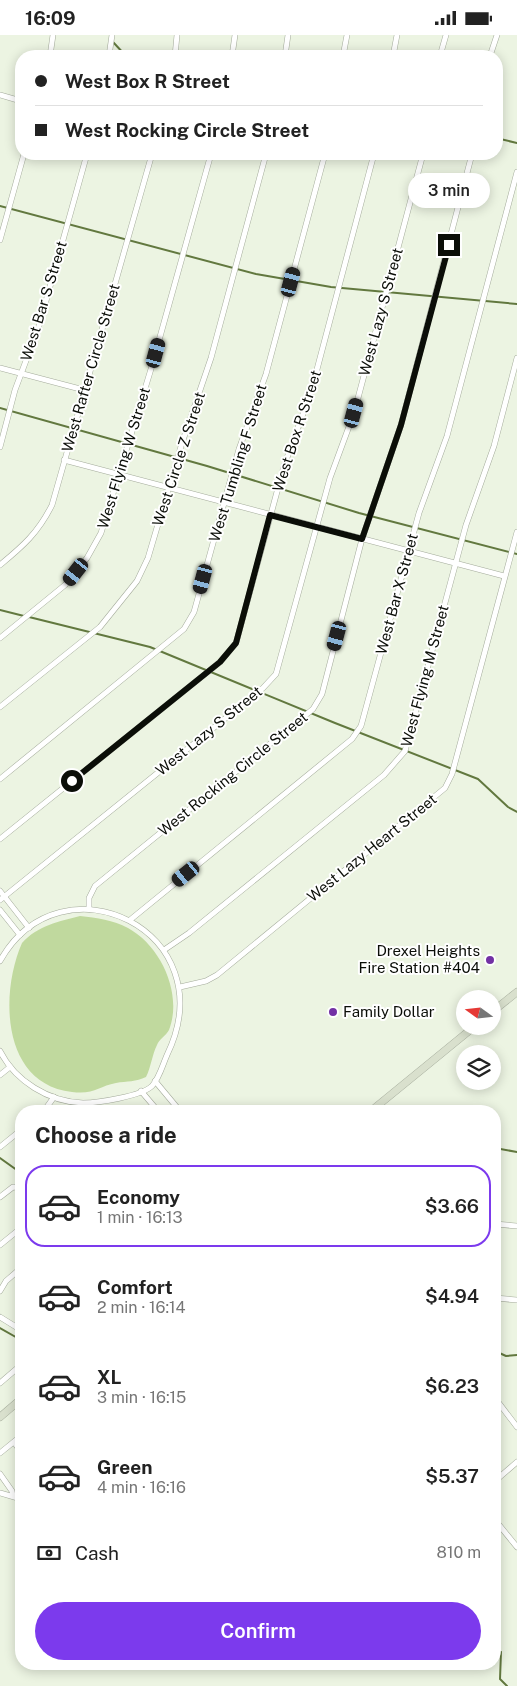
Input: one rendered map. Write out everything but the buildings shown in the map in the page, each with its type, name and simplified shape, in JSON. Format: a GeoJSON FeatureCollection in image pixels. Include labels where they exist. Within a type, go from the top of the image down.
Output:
{"type":"FeatureCollection","features":[{"type":"Feature","properties":{"kind":"main road"},"geometry":{"type":"LineString","coordinates":[[501,1005],[516,994]]}},
{"type":"Feature","properties":{"kind":"main road"},"geometry":{"type":"LineString","coordinates":[[378,1105],[464,1035]]}},
{"type":"Feature","properties":{"kind":"main road"},"geometry":{"type":"LineString","coordinates":[[0,1417],[15,1404]]}},
{"type":"Feature","properties":{"kind":"street"},"geometry":{"type":"LineString","coordinates":[[51,50],[53,35]]}},
{"type":"Feature","properties":{"kind":"street"},"geometry":{"type":"LineString","coordinates":[[111,50],[112,35]]}},
{"type":"Feature","properties":{"kind":"street"},"geometry":{"type":"LineString","coordinates":[[176,50],[177,35]]}},
{"type":"Feature","properties":{"kind":"street"},"geometry":{"type":"LineString","coordinates":[[233,50],[235,35]]}},
{"type":"Feature","properties":{"kind":"street"},"geometry":{"type":"LineString","coordinates":[[286,50],[288,35]]}},
{"type":"Feature","properties":{"kind":"street"},"geometry":{"type":"LineString","coordinates":[[344,50],[347,35]]}},
{"type":"Feature","properties":{"kind":"street"},"geometry":{"type":"LineString","coordinates":[[393,50],[397,35]]}},
{"type":"Feature","properties":{"kind":"street"},"geometry":{"type":"LineString","coordinates":[[442,50],[446,35]]}},
{"type":"Feature","properties":{"kind":"street"},"geometry":{"type":"LineString","coordinates":[[492,50],[497,35]]}},
{"type":"Feature","properties":{"kind":"street"},"geometry":{"type":"LineString","coordinates":[[0,95],[15,99]]}},
{"type":"Feature","properties":{"kind":"street"},"geometry":{"type":"LineString","coordinates":[[0,240],[22,160]]}},
{"type":"Feature","properties":{"kind":"street","name":"West Bar S Street"},"geometry":{"type":"LineString","coordinates":[[0,447],[22,374],[40,326],[84,160]]}},
{"type":"Feature","properties":{"kind":"street","name":"West Rafter Circle Street"},"geometry":{"type":"LineString","coordinates":[[0,565],[29,541],[41,526],[52,505],[150,160]]}},
{"type":"Feature","properties":{"kind":"street","name":"West Flying W Street"},"geometry":{"type":"LineString","coordinates":[[0,638],[65,585],[87,558],[101,533],[152,369],[209,160]]}},
{"type":"Feature","properties":{"kind":"street","name":"West Circle Z Street"},"geometry":{"type":"LineString","coordinates":[[0,707],[100,627],[137,581],[148,558],[211,358],[264,160]]}},
{"type":"Feature","properties":{"kind":"street","name":"West Tumbling F Street"},"geometry":{"type":"LineString","coordinates":[[0,779],[184,629],[194,612],[239,449],[266,374],[323,160]]}},
{"type":"Feature","properties":{"kind":"street","name":"West Box R Street"},"geometry":{"type":"LineString","coordinates":[[0,839],[220,662],[236,643],[284,466],[311,392],[372,160]]}},
{"type":"Feature","properties":{"kind":"street","name":"West Lazy S Street"},"geometry":{"type":"LineString","coordinates":[[2,898],[263,689],[276,674],[330,478],[354,413],[421,160]]}},
{"type":"Feature","properties":{"kind":"street","name":"West Rocking Circle Street"},"geometry":{"type":"LineString","coordinates":[[89,909],[90,898],[95,886],[314,709],[322,694],[362,539],[401,425],[470,160]]}},
{"type":"Feature","properties":{"kind":"street","name":"West Bar X Street"},"geometry":{"type":"LineString","coordinates":[[130,920],[352,739],[361,726],[419,513],[447,435],[517,172]]}},
{"type":"Feature","properties":{"kind":"street","name":"West Flying M Street"},"geometry":{"type":"LineString","coordinates":[[164,950],[197,927],[384,775],[399,761],[405,751],[466,525],[494,446],[517,358]]}},
{"type":"Feature","properties":{"kind":"street"},"geometry":{"type":"LineString","coordinates":[[0,368],[84,391]]}},
{"type":"Feature","properties":{"kind":"street"},"geometry":{"type":"LineString","coordinates":[[64,461],[504,576]]}},
{"type":"Feature","properties":{"kind":"street","name":"West Lazy Heart Street"},"geometry":{"type":"LineString","coordinates":[[180,987],[206,981],[217,975],[445,788],[452,774],[517,532]]}},
{"type":"Feature","properties":{"kind":"street"},"geometry":{"type":"LineString","coordinates":[[0,891],[2,898],[29,928]]}},
{"type":"Feature","properties":{"kind":"street"},"geometry":{"type":"LineString","coordinates":[[0,961],[20,935],[54,915],[89,909],[116,915],[130,920],[149,933],[164,950],[174,968],[180,987],[181,1012],[176,1037],[153,1085],[141,1091],[98,1102],[76,1102],[54,1097],[23,1080],[10,1067],[0,1051]]}},
{"type":"Feature","properties":{"kind":"street"},"geometry":{"type":"LineString","coordinates":[[0,910],[20,935]]}},
{"type":"Feature","properties":{"kind":"street"},"geometry":{"type":"LineString","coordinates":[[0,1075],[10,1067]]}},
{"type":"Feature","properties":{"kind":"street"},"geometry":{"type":"LineString","coordinates":[[155,1081],[175,1105]]}},
{"type":"Feature","properties":{"kind":"street"},"geometry":{"type":"LineString","coordinates":[[141,1091],[153,1105]]}},
{"type":"Feature","properties":{"kind":"street"},"geometry":{"type":"LineString","coordinates":[[48,1105],[54,1097]]}},
{"type":"Feature","properties":{"kind":"street"},"geometry":{"type":"LineString","coordinates":[[0,1147],[15,1135]]}},
{"type":"Feature","properties":{"kind":"street"},"geometry":{"type":"LineString","coordinates":[[0,1197],[15,1187]]}},
{"type":"Feature","properties":{"kind":"street"},"geometry":{"type":"LineString","coordinates":[[501,1225],[517,1226]]}},
{"type":"Feature","properties":{"kind":"street"},"geometry":{"type":"LineString","coordinates":[[0,1245],[15,1233]]}},
{"type":"Feature","properties":{"kind":"street"},"geometry":{"type":"LineString","coordinates":[[0,1291],[6,1281],[15,1274]]}},
{"type":"Feature","properties":{"kind":"street"},"geometry":{"type":"LineString","coordinates":[[501,1299],[517,1300]]}},
{"type":"Feature","properties":{"kind":"street"},"geometry":{"type":"LineString","coordinates":[[0,1317],[15,1326]]}},
{"type":"Feature","properties":{"kind":"street"},"geometry":{"type":"LineString","coordinates":[[0,1383],[15,1370]]}},
{"type":"Feature","properties":{"kind":"street"},"geometry":{"type":"LineString","coordinates":[[501,1405],[517,1427]]}},
{"type":"Feature","properties":{"kind":"street"},"geometry":{"type":"LineString","coordinates":[[0,1453],[14,1443]]}},
{"type":"Feature","properties":{"kind":"street"},"geometry":{"type":"LineString","coordinates":[[501,1476],[517,1462]]}},
{"type":"Feature","properties":{"kind":"street"},"geometry":{"type":"LineString","coordinates":[[0,1474],[12,1491],[12,1496]]}},
{"type":"Feature","properties":{"kind":"street"},"geometry":{"type":"LineString","coordinates":[[0,1493],[15,1497]]}},
{"type":"Feature","properties":{"kind":"street"},"geometry":{"type":"LineString","coordinates":[[501,1527],[517,1547]]}},
{"type":"Feature","properties":{"kind":"green space"},"geometry":{"type":"Polygon","coordinates":[[[80,916],[117,923],[140,936],[150,946],[166,972],[171,987],[173,1016],[169,1030],[158,1043],[146,1077],[135,1081],[110,1084],[80,1093],[49,1085],[31,1072],[19,1055],[12,1033],[9,1010],[15,963],[22,943],[42,928],[80,916]]]}},
{"type":"Feature","properties":{"kind":"waterway"},"geometry":{"type":"LineString","coordinates":[[113,42],[120,50]]}},
{"type":"Feature","properties":{"kind":"waterway"},"geometry":{"type":"LineString","coordinates":[[503,140],[517,143]]}},
{"type":"Feature","properties":{"kind":"waterway"},"geometry":{"type":"LineString","coordinates":[[0,206],[256,274],[331,287],[517,304]]}},
{"type":"Feature","properties":{"kind":"waterway"},"geometry":{"type":"LineString","coordinates":[[0,408],[207,466],[359,513],[517,554]]}},
{"type":"Feature","properties":{"kind":"waterway"},"geometry":{"type":"LineString","coordinates":[[0,610],[24,616]]}},
{"type":"Feature","properties":{"kind":"waterway"},"geometry":{"type":"LineString","coordinates":[[29,617],[150,647],[478,779],[508,807],[517,812]]}},
{"type":"Feature","properties":{"kind":"waterway"},"geometry":{"type":"LineString","coordinates":[[501,1149],[517,1152]]}},
{"type":"Feature","properties":{"kind":"waterway"},"geometry":{"type":"LineString","coordinates":[[0,1158],[15,1169]]}},
{"type":"Feature","properties":{"kind":"waterway"},"geometry":{"type":"LineString","coordinates":[[0,1328],[15,1337]]}},
{"type":"Feature","properties":{"kind":"waterway"},"geometry":{"type":"LineString","coordinates":[[501,1354],[506,1356],[517,1355]]}},
{"type":"Feature","properties":{"kind":"waterway"},"geometry":{"type":"LineString","coordinates":[[500,1670],[500,1679],[507,1686]]}},
{"type":"Feature","properties":{"kind":"place","name":"Drexel Heights Fire Station #404"},"geometry":{"type":"Point","coordinates":[490,960]}},
{"type":"Feature","properties":{"kind":"place","name":"Family Dollar"},"geometry":{"type":"Point","coordinates":[333,1012]}},
{"type":"Feature","properties":{"kind":"route"},"geometry":{"type":"LineString","coordinates":[[72,781],[220,662],[236,643],[270,515],[362,539],[401,425],[449,245]]}}]}
